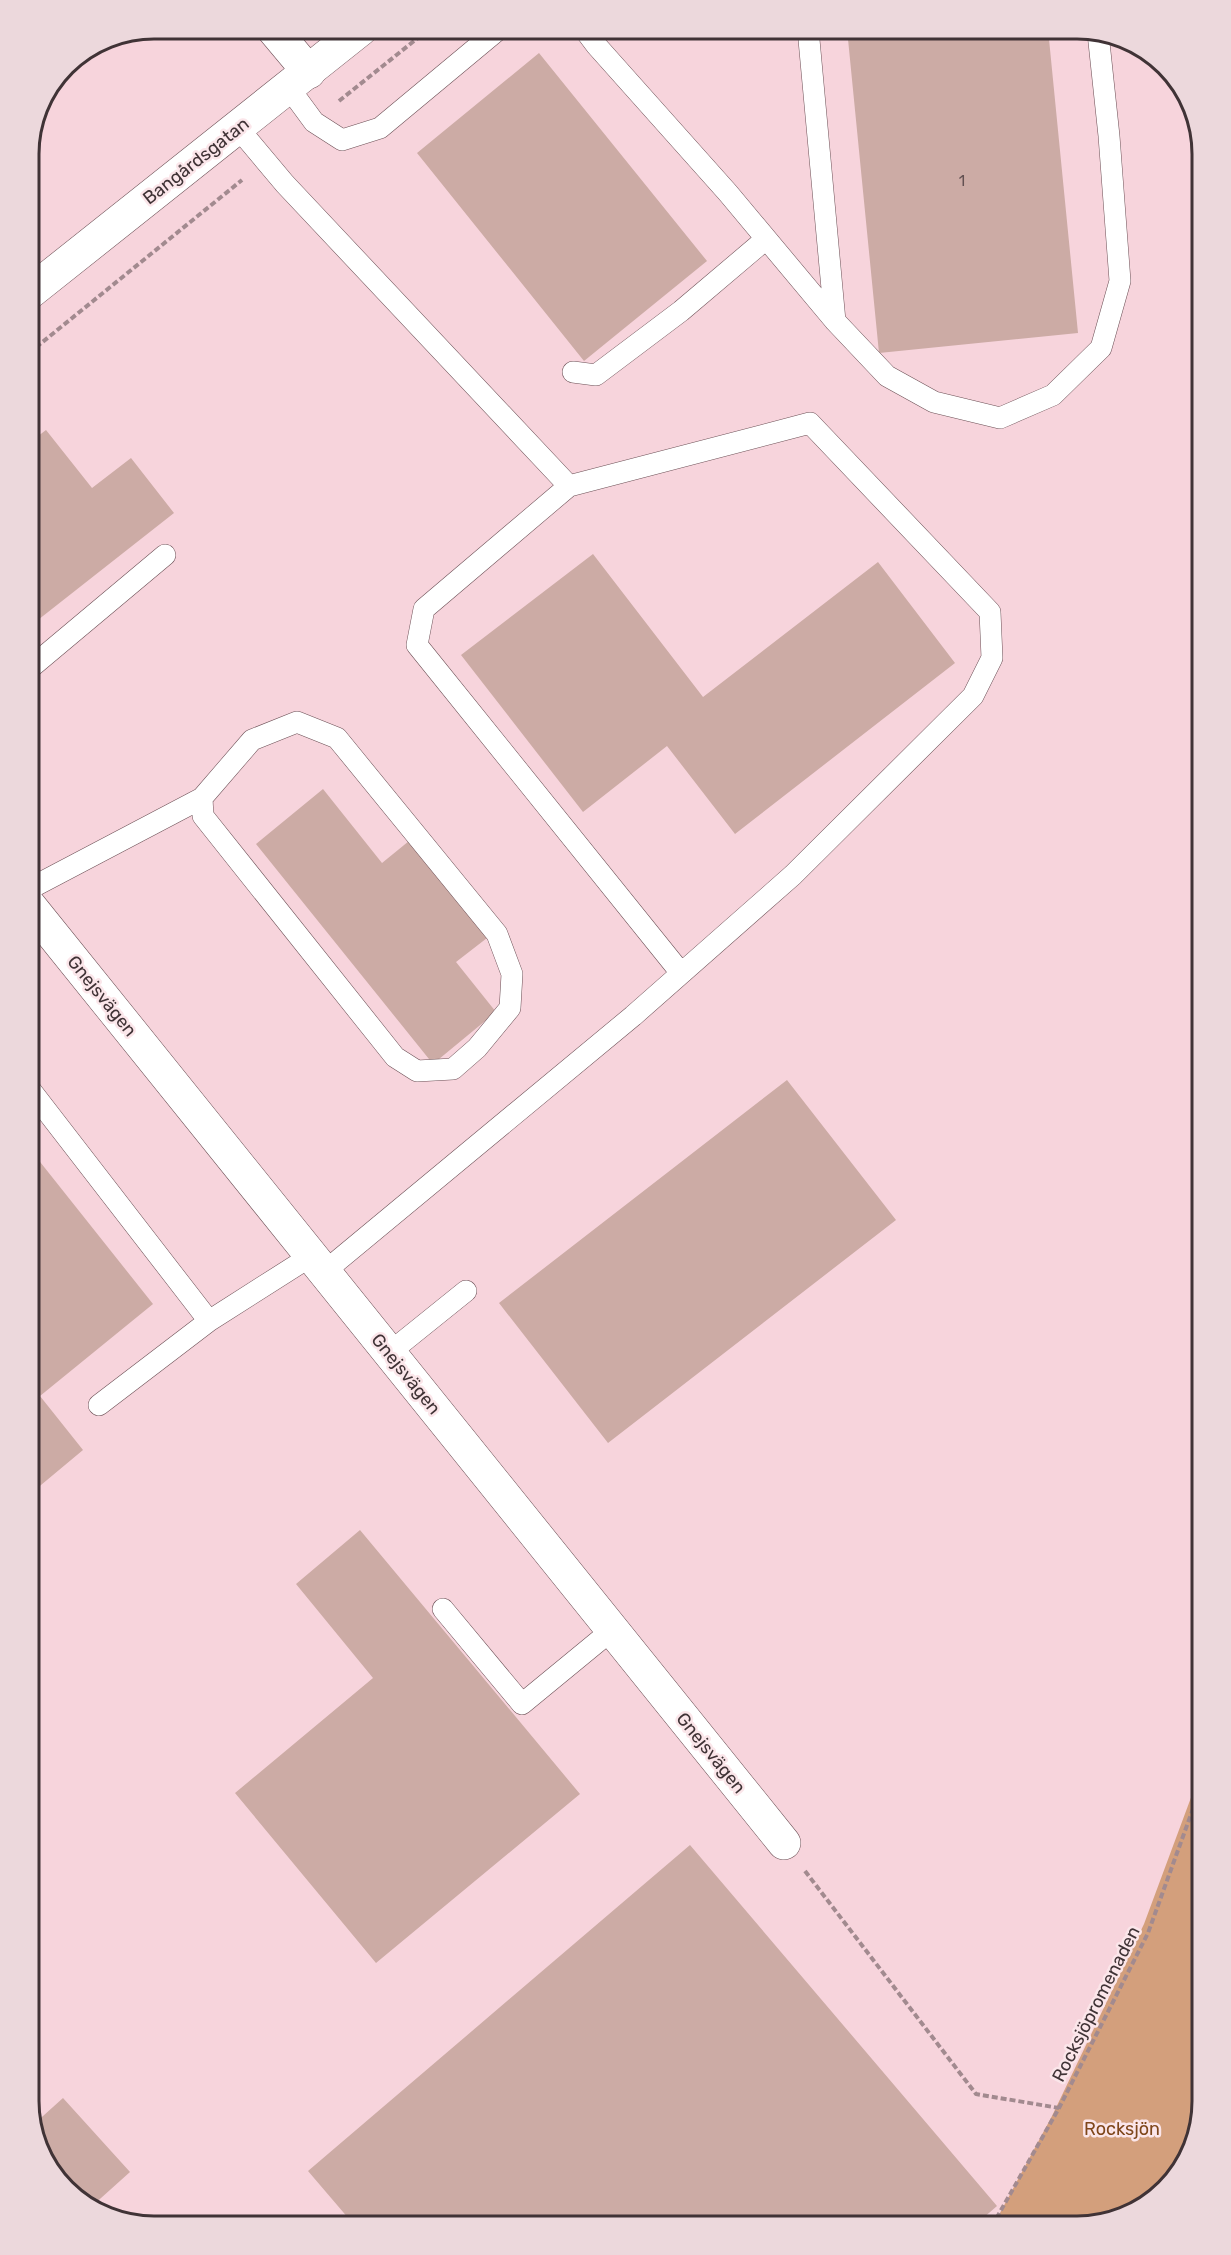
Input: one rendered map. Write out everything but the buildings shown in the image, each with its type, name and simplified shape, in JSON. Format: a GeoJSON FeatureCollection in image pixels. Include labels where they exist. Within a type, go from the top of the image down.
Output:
{"type":"FeatureCollection","features":[{"type":"Feature","properties":{"kind":"street"},"geometry":{"type":"LineString","coordinates":[[278,39],[299,80]]}},
{"type":"Feature","properties":{"kind":"street","name":"Bangårdsgatan"},"geometry":{"type":"LineString","coordinates":[[39,285],[349,39]]}},
{"type":"Feature","properties":{"kind":"street","name":"Gnejsvägen"},"geometry":{"type":"LineString","coordinates":[[39,916],[784,1843]]}},
{"type":"Feature","properties":{"kind":"lane"},"geometry":{"type":"LineString","coordinates":[[299,80],[314,122],[342,140],[380,128],[487,39]]}},
{"type":"Feature","properties":{"kind":"lane"},"geometry":{"type":"LineString","coordinates":[[592,39],[835,321],[887,376],[934,402],[1000,418],[1053,395],[1101,348],[1120,281],[1099,41]]}},
{"type":"Feature","properties":{"kind":"lane"},"geometry":{"type":"LineString","coordinates":[[809,39],[835,321]]}},
{"type":"Feature","properties":{"kind":"lane"},"geometry":{"type":"LineString","coordinates":[[238,128],[265,162],[570,486]]}},
{"type":"Feature","properties":{"kind":"lane"},"geometry":{"type":"LineString","coordinates":[[573,372],[596,375],[681,311],[766,239]]}},
{"type":"Feature","properties":{"kind":"lane"},"geometry":{"type":"LineString","coordinates":[[99,1405],[209,1321],[318,1264],[681,973],[793,875],[973,696],[992,658],[990,612],[810,423],[570,486],[424,609],[417,645],[681,973]]}},
{"type":"Feature","properties":{"kind":"lane"},"geometry":{"type":"LineString","coordinates":[[39,661],[165,555]]}},
{"type":"Feature","properties":{"kind":"lane"},"geometry":{"type":"LineString","coordinates":[[39,899],[202,798],[252,740],[297,722],[337,738],[497,934],[512,974],[510,1008],[477,1048],[453,1069],[417,1071],[395,1057],[203,816],[202,798]]}},
{"type":"Feature","properties":{"kind":"lane"},"geometry":{"type":"LineString","coordinates":[[39,1101],[209,1321]]}},
{"type":"Feature","properties":{"kind":"lane"},"geometry":{"type":"LineString","coordinates":[[389,1353],[466,1291]]}},
{"type":"Feature","properties":{"kind":"lane"},"geometry":{"type":"LineString","coordinates":[[443,1609],[522,1704],[612,1629]]}},
{"type":"Feature","properties":{"kind":"path"},"geometry":{"type":"LineString","coordinates":[[314,122],[417,39]]}},
{"type":"Feature","properties":{"kind":"path"},"geometry":{"type":"LineString","coordinates":[[39,345],[265,162]]}},
{"type":"Feature","properties":{"kind":"path","name":"Rocksjöpromenaden"},"geometry":{"type":"LineString","coordinates":[[998,2216],[1059,2108],[1148,1933],[1192,1814]]}},
{"type":"Feature","properties":{"kind":"path"},"geometry":{"type":"LineString","coordinates":[[784,1843],[976,2094],[1059,2108]]}},
{"type":"Feature","properties":{"kind":"green space","name":"Rocksjön"},"geometry":{"type":"Polygon","coordinates":[[[1192,1795],[1192,2108],[1186,2138],[1180,2152],[1173,2165],[1147,2192],[1134,2201],[1107,2212],[1077,2216],[998,2216],[1052,2116],[1144,1924],[1192,1795]]]}}]}
